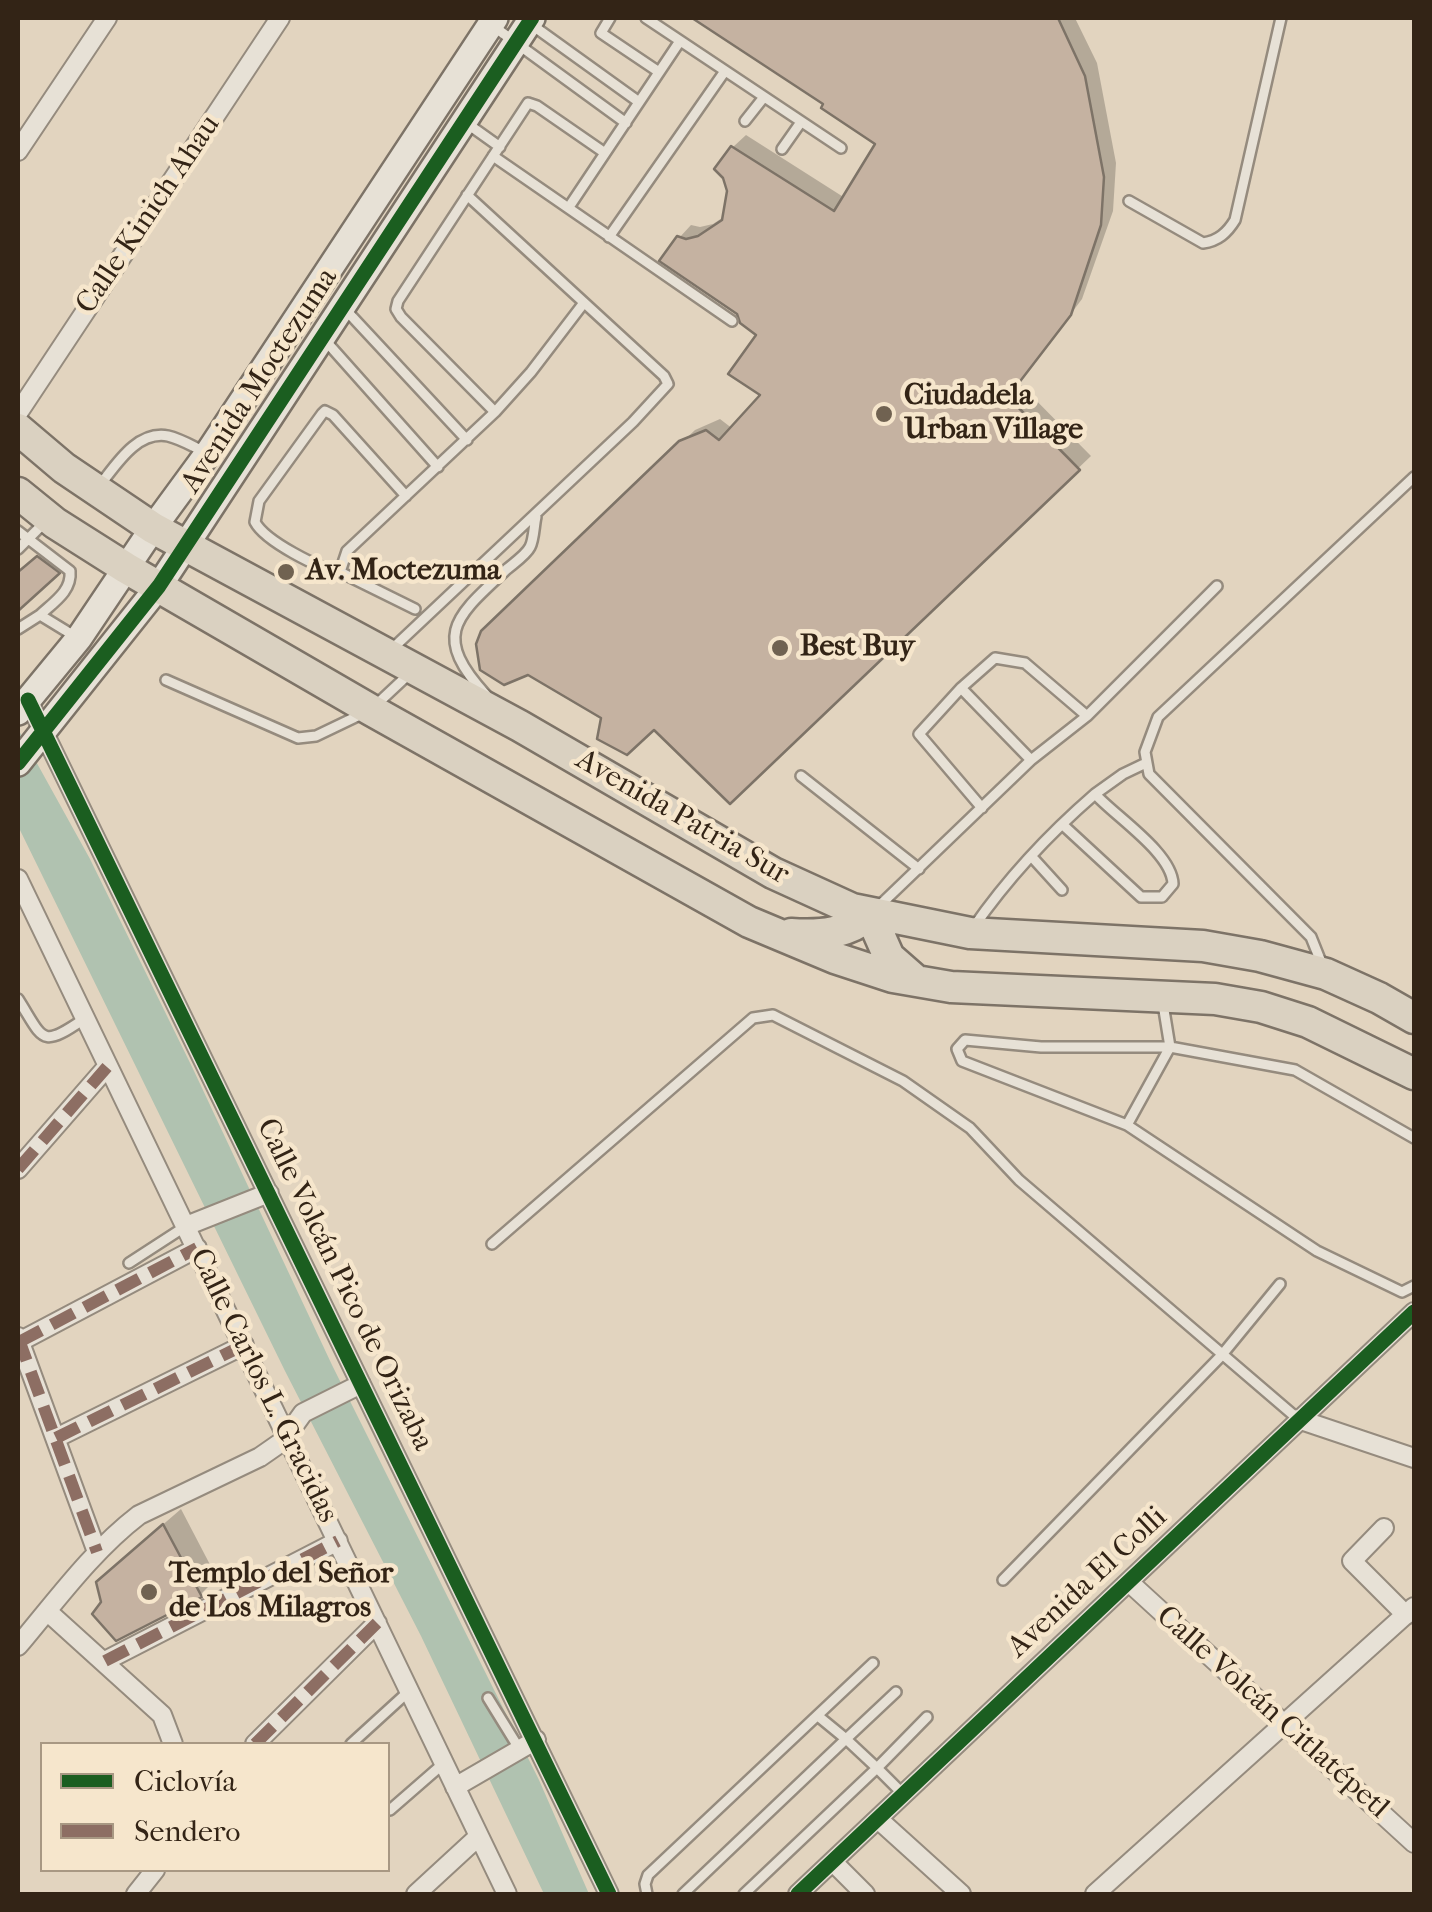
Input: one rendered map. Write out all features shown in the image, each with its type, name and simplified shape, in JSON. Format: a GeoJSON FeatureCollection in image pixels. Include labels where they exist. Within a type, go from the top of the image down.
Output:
{"type":"FeatureCollection","features":[{"type":"Feature","properties":{"kind":"main road","name":"Avenida Patria Sur"},"geometry":{"type":"LineString","coordinates":[[18,429],[95,490],[184,546],[520,726],[773,873],[852,909],[970,933],[1203,946],[1260,956],[1326,974],[1414,1018]]}},
{"type":"Feature","properties":{"kind":"main road","name":"Avenida Patria Sur"},"geometry":{"type":"LineString","coordinates":[[18,493],[39,529],[91,546],[371,710],[748,922],[834,958],[893,977],[951,987],[1215,999],[1261,1007],[1308,1022],[1414,1074]]}},
{"type":"Feature","properties":{"kind":"main road"},"geometry":{"type":"LineString","coordinates":[[778,934],[811,936],[842,931],[870,914],[889,957],[917,981]]}},
{"type":"Feature","properties":{"kind":"street"},"geometry":{"type":"LineString","coordinates":[[18,151],[107,18]]}},
{"type":"Feature","properties":{"kind":"street","name":"Calle Kinich Ahau"},"geometry":{"type":"LineString","coordinates":[[18,412],[280,18]]}},
{"type":"Feature","properties":{"kind":"street","name":"Avenida Moctezuma"},"geometry":{"type":"LineString","coordinates":[[22,707],[79,638],[208,454],[491,20]]}},
{"type":"Feature","properties":{"kind":"street","name":"Avenida Moctezuma"},"geometry":{"type":"LineString","coordinates":[[31,747],[159,586],[524,25]]}},
{"type":"Feature","properties":{"kind":"street","name":"Calle Volcán Pico de Orizaba"},"geometry":{"type":"LineString","coordinates":[[22,707],[31,747],[263,1196],[528,1745],[610,1894]]}},
{"type":"Feature","properties":{"kind":"street","name":"Calle Carlos L. Gracidas"},"geometry":{"type":"LineString","coordinates":[[18,878],[107,1067],[195,1223],[197,1248],[507,1894]]}},
{"type":"Feature","properties":{"kind":"street"},"geometry":{"type":"LineString","coordinates":[[18,1169],[107,1067]]}},
{"type":"Feature","properties":{"kind":"street"},"geometry":{"type":"LineString","coordinates":[[195,1223],[263,1196]]}},
{"type":"Feature","properties":{"kind":"street"},"geometry":{"type":"LineString","coordinates":[[97,1552],[18,1339],[197,1248]]}},
{"type":"Feature","properties":{"kind":"street","name":"Avenida El Colli"},"geometry":{"type":"LineString","coordinates":[[798,1894],[1414,1312]]}},
{"type":"Feature","properties":{"kind":"street"},"geometry":{"type":"LineString","coordinates":[[56,1438],[244,1345]]}},
{"type":"Feature","properties":{"kind":"street"},"geometry":{"type":"LineString","coordinates":[[18,1646],[97,1552],[139,1516],[260,1456],[288,1434],[303,1413],[355,1387]]}},
{"type":"Feature","properties":{"kind":"street"},"geometry":{"type":"LineString","coordinates":[[1298,1419],[1414,1458]]}},
{"type":"Feature","properties":{"kind":"street"},"geometry":{"type":"LineString","coordinates":[[1095,1894],[1410,1612],[1352,1561],[1384,1528]]}},
{"type":"Feature","properties":{"kind":"street"},"geometry":{"type":"LineString","coordinates":[[105,1660],[338,1541]]}},
{"type":"Feature","properties":{"kind":"street","name":"Calle Volcán Citlatépetl"},"geometry":{"type":"LineString","coordinates":[[1130,1583],[1411,1834]]}},
{"type":"Feature","properties":{"kind":"street"},"geometry":{"type":"LineString","coordinates":[[47,1611],[162,1714],[172,1742]]}},
{"type":"Feature","properties":{"kind":"street"},"geometry":{"type":"LineString","coordinates":[[257,1742],[377,1623]]}},
{"type":"Feature","properties":{"kind":"street"},"geometry":{"type":"LineString","coordinates":[[455,1786],[528,1745]]}},
{"type":"Feature","properties":{"kind":"street"},"geometry":{"type":"LineString","coordinates":[[878,1819],[961,1894]]}},
{"type":"Feature","properties":{"kind":"street"},"geometry":{"type":"LineString","coordinates":[[416,1894],[479,1836]]}},
{"type":"Feature","properties":{"kind":"street"},"geometry":{"type":"LineString","coordinates":[[832,1862],[865,1894]]}},
{"type":"Feature","properties":{"kind":"street"},"geometry":{"type":"LineString","coordinates":[[136,1894],[153,1872]]}},
{"type":"Feature","properties":{"kind":"lane"},"geometry":{"type":"LineString","coordinates":[[610,18],[601,33],[659,72]]}},
{"type":"Feature","properties":{"kind":"lane"},"geometry":{"type":"LineString","coordinates":[[646,18],[841,148]]}},
{"type":"Feature","properties":{"kind":"lane"},"geometry":{"type":"LineString","coordinates":[[1128,201],[1203,243],[1229,230],[1235,220],[1281,18]]}},
{"type":"Feature","properties":{"kind":"lane"},"geometry":{"type":"LineString","coordinates":[[491,20],[524,25],[639,102]]}},
{"type":"Feature","properties":{"kind":"lane"},"geometry":{"type":"LineString","coordinates":[[524,25],[626,123]]}},
{"type":"Feature","properties":{"kind":"lane"},"geometry":{"type":"LineString","coordinates":[[569,207],[680,41]]}},
{"type":"Feature","properties":{"kind":"lane"},"geometry":{"type":"LineString","coordinates":[[609,237],[726,71]]}},
{"type":"Feature","properties":{"kind":"lane"},"geometry":{"type":"LineString","coordinates":[[745,121],[764,97]]}},
{"type":"Feature","properties":{"kind":"lane"},"geometry":{"type":"LineString","coordinates":[[495,412],[396,309],[398,301],[528,103],[605,153]]}},
{"type":"Feature","properties":{"kind":"lane"},"geometry":{"type":"LineString","coordinates":[[463,121],[496,152],[609,237],[732,322]]}},
{"type":"Feature","properties":{"kind":"lane"},"geometry":{"type":"LineString","coordinates":[[782,149],[801,122]]}},
{"type":"Feature","properties":{"kind":"lane"},"geometry":{"type":"LineString","coordinates":[[387,654],[668,384],[664,376],[467,195]]}},
{"type":"Feature","properties":{"kind":"lane"},"geometry":{"type":"LineString","coordinates":[[340,572],[347,551],[495,412],[583,304]]}},
{"type":"Feature","properties":{"kind":"lane"},"geometry":{"type":"LineString","coordinates":[[342,306],[468,440]]}},
{"type":"Feature","properties":{"kind":"lane"},"geometry":{"type":"LineString","coordinates":[[322,336],[438,467]]}},
{"type":"Feature","properties":{"kind":"lane"},"geometry":{"type":"LineString","coordinates":[[406,496],[325,411],[260,500],[255,522],[262,533],[313,564],[340,572],[415,609]]}},
{"type":"Feature","properties":{"kind":"lane"},"geometry":{"type":"LineString","coordinates":[[95,490],[131,446],[150,438],[166,435],[208,454]]}},
{"type":"Feature","properties":{"kind":"lane"},"geometry":{"type":"LineString","coordinates":[[1326,974],[1311,938],[1149,774],[1146,764],[1150,733],[1158,717],[1414,477]]}},
{"type":"Feature","properties":{"kind":"lane"},"geometry":{"type":"LineString","coordinates":[[520,726],[483,692],[461,664],[454,638],[457,622],[466,608],[530,548],[536,514]]}},
{"type":"Feature","properties":{"kind":"lane"},"geometry":{"type":"LineString","coordinates":[[18,531],[39,529]]}},
{"type":"Feature","properties":{"kind":"lane"},"geometry":{"type":"LineString","coordinates":[[18,549],[39,529]]}},
{"type":"Feature","properties":{"kind":"lane"},"geometry":{"type":"LineString","coordinates":[[39,529],[70,571]]}},
{"type":"Feature","properties":{"kind":"lane"},"geometry":{"type":"LineString","coordinates":[[18,629],[40,615],[68,586],[70,571],[91,546]]}},
{"type":"Feature","properties":{"kind":"lane"},"geometry":{"type":"LineString","coordinates":[[870,914],[1031,760],[1087,716],[1217,586]]}},
{"type":"Feature","properties":{"kind":"lane"},"geometry":{"type":"LineString","coordinates":[[40,615],[79,638]]}},
{"type":"Feature","properties":{"kind":"lane"},"geometry":{"type":"LineString","coordinates":[[982,808],[919,734],[995,658],[1025,663],[1087,716]]}},
{"type":"Feature","properties":{"kind":"lane"},"geometry":{"type":"LineString","coordinates":[[166,680],[298,738],[316,736],[371,710],[415,668]]}},
{"type":"Feature","properties":{"kind":"lane"},"geometry":{"type":"LineString","coordinates":[[961,688],[1031,760]]}},
{"type":"Feature","properties":{"kind":"lane"},"geometry":{"type":"LineString","coordinates":[[970,933],[999,891],[1063,825],[1123,774],[1146,764]]}},
{"type":"Feature","properties":{"kind":"lane"},"geometry":{"type":"LineString","coordinates":[[801,776],[919,869]]}},
{"type":"Feature","properties":{"kind":"lane"},"geometry":{"type":"LineString","coordinates":[[1063,825],[1140,897],[1162,897],[1173,884],[1168,864],[1096,794]]}},
{"type":"Feature","properties":{"kind":"lane"},"geometry":{"type":"LineString","coordinates":[[1032,857],[1062,890]]}},
{"type":"Feature","properties":{"kind":"lane"},"geometry":{"type":"LineString","coordinates":[[1128,1126],[1170,1046],[1162,998]]}},
{"type":"Feature","properties":{"kind":"lane"},"geometry":{"type":"LineString","coordinates":[[18,999],[39,1033],[48,1038],[57,1038],[86,1018]]}},
{"type":"Feature","properties":{"kind":"lane"},"geometry":{"type":"LineString","coordinates":[[492,1244],[753,1018],[766,1014],[779,1017],[903,1081],[970,1128],[1020,1180],[1298,1419]]}},
{"type":"Feature","properties":{"kind":"lane"},"geometry":{"type":"LineString","coordinates":[[1414,1138],[1295,1070],[1170,1046],[1041,1047],[965,1040],[957,1049],[962,1061],[1128,1126],[1317,1250],[1402,1292],[1414,1286]]}},
{"type":"Feature","properties":{"kind":"lane"},"geometry":{"type":"LineString","coordinates":[[129,1262],[195,1223]]}},
{"type":"Feature","properties":{"kind":"lane"},"geometry":{"type":"LineString","coordinates":[[1003,1580],[1221,1356],[1280,1284]]}},
{"type":"Feature","properties":{"kind":"lane"},"geometry":{"type":"LineString","coordinates":[[648,1894],[648,1875],[873,1663]]}},
{"type":"Feature","properties":{"kind":"lane"},"geometry":{"type":"LineString","coordinates":[[353,1742],[410,1690]]}},
{"type":"Feature","properties":{"kind":"lane"},"geometry":{"type":"LineString","coordinates":[[683,1894],[896,1692]]}},
{"type":"Feature","properties":{"kind":"lane"},"geometry":{"type":"LineString","coordinates":[[488,1698],[528,1745]]}},
{"type":"Feature","properties":{"kind":"lane"},"geometry":{"type":"LineString","coordinates":[[818,1716],[903,1794]]}},
{"type":"Feature","properties":{"kind":"lane"},"geometry":{"type":"LineString","coordinates":[[744,1894],[928,1718]]}},
{"type":"Feature","properties":{"kind":"lane"},"geometry":{"type":"LineString","coordinates":[[390,1810],[444,1763]]}},
{"type":"Feature","properties":{"kind":"shaded area"},"geometry":{"type":"Polygon","coordinates":[[[18,729],[90,859],[194,1071],[332,1365],[539,1780],[589,1894],[544,1894],[421,1636],[285,1371],[18,826],[18,729]]]}},
{"type":"Feature","properties":{"kind":"building","name":"Ciudadela Urban Village"},"geometry":{"type":"Polygon","coordinates":[[[692,18],[1058,18],[1085,76],[1104,177],[1101,225],[1071,315],[1008,397],[1080,470],[730,804],[654,730],[627,755],[597,739],[601,718],[528,675],[504,685],[480,670],[476,644],[481,631],[679,441],[706,430],[719,440],[760,395],[728,374],[756,335],[740,323],[737,314],[659,261],[677,236],[698,236],[722,220],[727,191],[723,178],[714,169],[731,146],[834,211],[875,144],[821,108],[823,104],[692,18]]]}},
{"type":"Feature","properties":{"kind":"building"},"geometry":{"type":"Polygon","coordinates":[[[37,556],[60,573],[18,611],[18,572],[37,556]]]}},
{"type":"Feature","properties":{"kind":"building","name":"Templo del Señor de Los Milagros"},"geometry":{"type":"Polygon","coordinates":[[[163,1524],[202,1597],[116,1641],[92,1614],[101,1602],[96,1582],[163,1524]]]}},
{"type":"Feature","properties":{"kind":"marked path"},"geometry":{"type":"LineString","coordinates":[[18,1169],[107,1067]]}},
{"type":"Feature","properties":{"kind":"marked path"},"geometry":{"type":"LineString","coordinates":[[19,1342],[197,1248]]}},
{"type":"Feature","properties":{"kind":"marked path"},"geometry":{"type":"LineString","coordinates":[[18,1337],[97,1552]]}},
{"type":"Feature","properties":{"kind":"marked path"},"geometry":{"type":"LineString","coordinates":[[56,1438],[244,1345]]}},
{"type":"Feature","properties":{"kind":"marked path"},"geometry":{"type":"LineString","coordinates":[[105,1661],[338,1541]]}},
{"type":"Feature","properties":{"kind":"marked path"},"geometry":{"type":"LineString","coordinates":[[257,1742],[377,1623]]}},
{"type":"Feature","properties":{"kind":"cycle path"},"geometry":{"type":"LineString","coordinates":[[18,763],[159,586],[532,18]]}},
{"type":"Feature","properties":{"kind":"cycle path"},"geometry":{"type":"LineString","coordinates":[[28,700],[609,1894]]}},
{"type":"Feature","properties":{"kind":"cycle path"},"geometry":{"type":"LineString","coordinates":[[798,1894],[1414,1312]]}},
{"type":"Feature","properties":{"kind":"place","name":"Ciudadela Urban Village"},"geometry":{"type":"Point","coordinates":[884,414]}},
{"type":"Feature","properties":{"kind":"place","name":"Av. Moctezuma"},"geometry":{"type":"Point","coordinates":[286,572]}},
{"type":"Feature","properties":{"kind":"place","name":"Best Buy"},"geometry":{"type":"Point","coordinates":[780,648]}},
{"type":"Feature","properties":{"kind":"place","name":"Templo del Señor de Los Milagros"},"geometry":{"type":"Point","coordinates":[149,1592]}}]}
